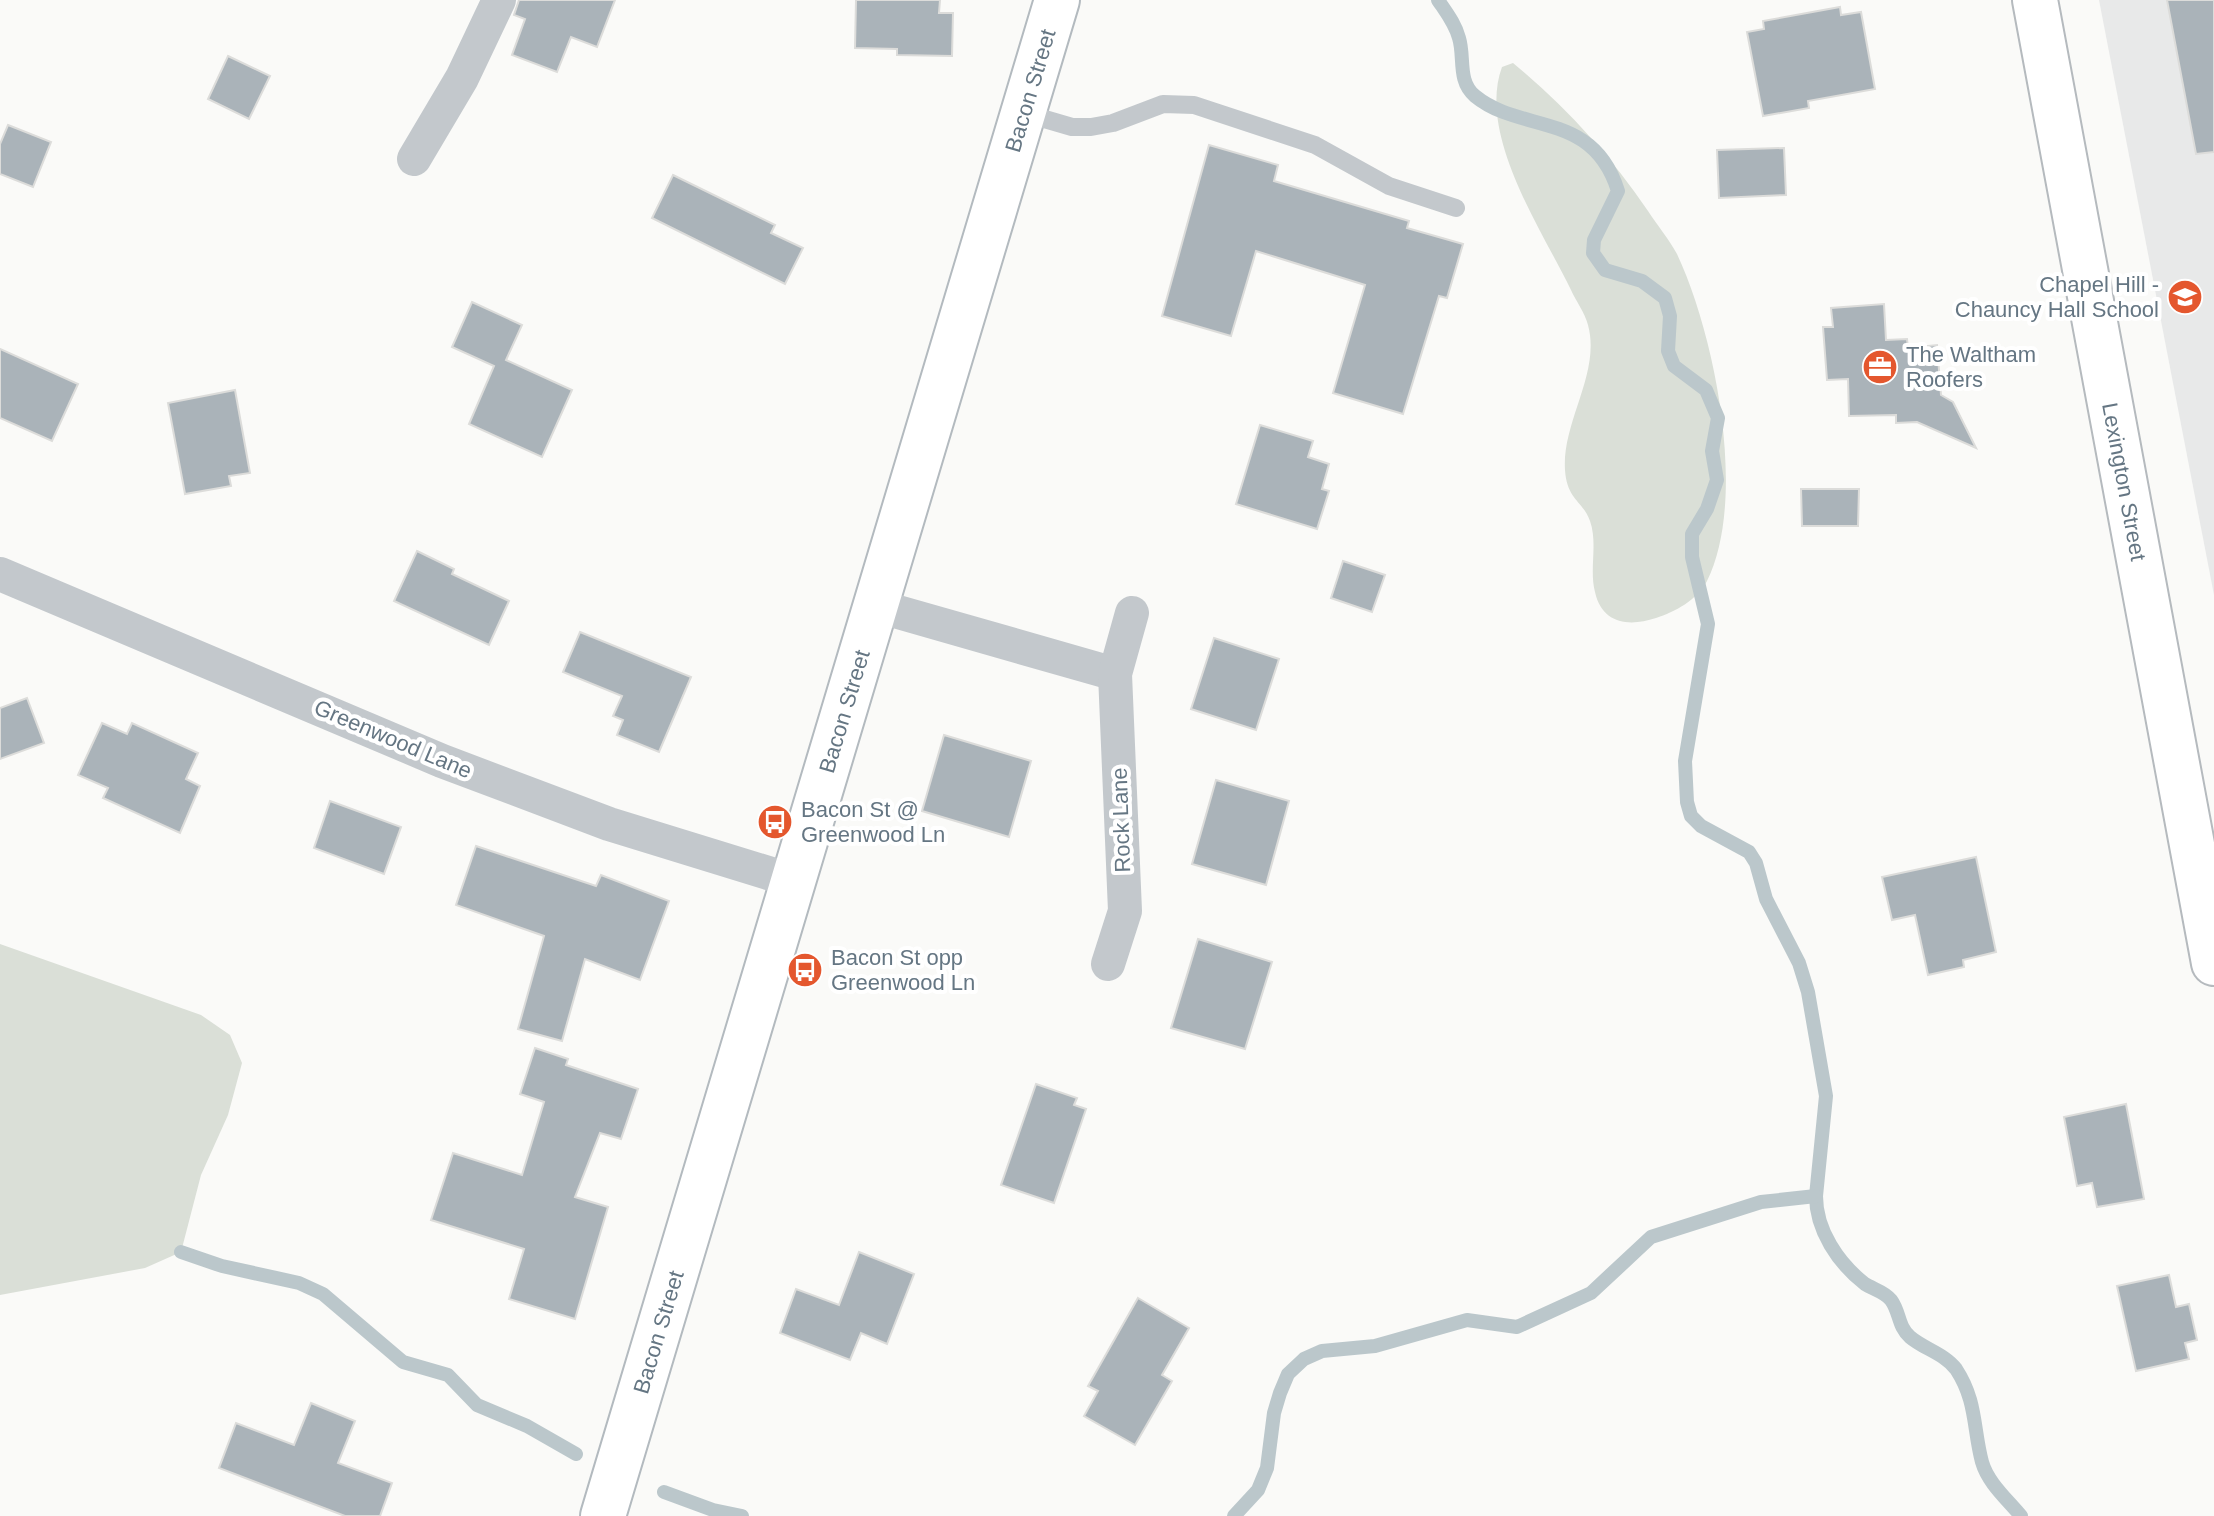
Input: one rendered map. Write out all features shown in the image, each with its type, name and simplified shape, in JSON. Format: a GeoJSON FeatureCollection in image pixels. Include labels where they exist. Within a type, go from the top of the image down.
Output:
{"type":"FeatureCollection","features":[{"type":"Feature","properties":{"kind":"main road","name":"Bacon Street"},"geometry":{"type":"LineString","coordinates":[[603,1516],[1057,0]]}},
{"type":"Feature","properties":{"kind":"main road","name":"Lexington Street"},"geometry":{"type":"LineString","coordinates":[[2035,0],[2214,963]]}},
{"type":"Feature","properties":{"kind":"main road"},"geometry":{"type":"LineString","coordinates":[[2182,785],[2214,828]]}},
{"type":"Feature","properties":{"kind":"street"},"geometry":{"type":"LineString","coordinates":[[414,159],[462,78],[499,0]]}},
{"type":"Feature","properties":{"kind":"street","name":"Greenwood Lane"},"geometry":{"type":"LineString","coordinates":[[0,574],[486,778],[609,824],[794,881]]}},
{"type":"Feature","properties":{"kind":"street"},"geometry":{"type":"LineString","coordinates":[[877,606],[1115,674]]}},
{"type":"Feature","properties":{"kind":"street","name":"Rock Lane"},"geometry":{"type":"LineString","coordinates":[[1108,964],[1125,911],[1115,674],[1132,613]]}},
{"type":"Feature","properties":{"kind":"lane"},"geometry":{"type":"LineString","coordinates":[[1024,113],[1072,127],[1091,127],[1163,104],[1194,105],[1315,145],[1389,186],[1456,208]]}},
{"type":"Feature","properties":{"kind":"shaded area","name":"Chapel Hill - Chauncy Hall School"},"geometry":{"type":"Polygon","coordinates":[[[2099,0],[2214,0],[2214,595],[2099,0]]]}},
{"type":"Feature","properties":{"kind":"shaded area"},"geometry":{"type":"Polygon","coordinates":[[[1513,63],[1551,96],[1602,151],[1670,243],[1691,288],[1714,371],[1726,462],[1725,506],[1719,546],[1707,581],[1697,594],[1678,609],[1646,621],[1627,622],[1610,617],[1599,603],[1593,583],[1590,521],[1566,480],[1569,433],[1586,379],[1591,343],[1585,316],[1530,211],[1505,152],[1498,122],[1497,94],[1502,67],[1513,63]]]}},
{"type":"Feature","properties":{"kind":"shaded area"},"geometry":{"type":"Polygon","coordinates":[[[0,944],[201,1015],[230,1035],[242,1063],[228,1115],[201,1175],[181,1252],[145,1268],[0,1295],[0,944]]]}},
{"type":"Feature","properties":{"kind":"building"},"geometry":{"type":"Polygon","coordinates":[[[519,0],[615,0],[597,47],[571,37],[557,72],[512,55],[525,19],[514,15],[519,0]]]}},
{"type":"Feature","properties":{"kind":"building"},"geometry":{"type":"Polygon","coordinates":[[[856,0],[940,0],[939,13],[953,13],[952,56],[897,55],[897,49],[855,48],[856,0]]]}},
{"type":"Feature","properties":{"kind":"building"},"geometry":{"type":"Polygon","coordinates":[[[2167,0],[2214,0],[2214,152],[2196,154],[2167,0]]]}},
{"type":"Feature","properties":{"kind":"building"},"geometry":{"type":"Polygon","coordinates":[[[1840,7],[1841,15],[1861,12],[1875,89],[1808,101],[1809,108],[1763,116],[1747,32],[1764,29],[1763,21],[1840,7]]]}},
{"type":"Feature","properties":{"kind":"building"},"geometry":{"type":"Polygon","coordinates":[[[228,56],[270,76],[249,119],[208,99],[228,56]]]}},
{"type":"Feature","properties":{"kind":"building"},"geometry":{"type":"Polygon","coordinates":[[[8,125],[51,142],[33,187],[0,174],[0,144],[8,125]]]}},
{"type":"Feature","properties":{"kind":"building"},"geometry":{"type":"Polygon","coordinates":[[[1209,145],[1278,165],[1274,181],[1409,221],[1407,228],[1463,244],[1447,298],[1439,296],[1403,414],[1333,393],[1365,285],[1256,251],[1231,336],[1162,316],[1209,145]]]}},
{"type":"Feature","properties":{"kind":"building"},"geometry":{"type":"Polygon","coordinates":[[[1784,148],[1786,195],[1719,198],[1717,150],[1784,148]]]}},
{"type":"Feature","properties":{"kind":"building"},"geometry":{"type":"Polygon","coordinates":[[[673,175],[775,225],[771,233],[803,248],[785,284],[652,218],[673,175]]]}},
{"type":"Feature","properties":{"kind":"building"},"geometry":{"type":"Polygon","coordinates":[[[472,302],[522,325],[506,360],[572,390],[542,457],[469,424],[494,366],[452,347],[472,302]]]}},
{"type":"Feature","properties":{"kind":"building"},"geometry":{"type":"Polygon","coordinates":[[[1884,304],[1886,340],[1907,339],[1908,348],[1937,345],[1941,395],[1953,402],[1976,448],[1917,422],[1896,423],[1896,415],[1849,416],[1848,379],[1827,380],[1823,327],[1833,327],[1831,308],[1884,304]]]}},
{"type":"Feature","properties":{"kind":"building"},"geometry":{"type":"Polygon","coordinates":[[[0,349],[78,384],[52,441],[0,418],[0,349]]]}},
{"type":"Feature","properties":{"kind":"building"},"geometry":{"type":"Polygon","coordinates":[[[235,390],[250,473],[229,476],[231,486],[185,494],[168,403],[235,390]]]}},
{"type":"Feature","properties":{"kind":"building"},"geometry":{"type":"Polygon","coordinates":[[[1260,425],[1313,441],[1308,457],[1329,464],[1322,489],[1329,491],[1317,529],[1236,504],[1260,425]]]}},
{"type":"Feature","properties":{"kind":"building"},"geometry":{"type":"Polygon","coordinates":[[[1801,489],[1859,489],[1858,526],[1802,526],[1801,489]]]}},
{"type":"Feature","properties":{"kind":"building"},"geometry":{"type":"Polygon","coordinates":[[[417,551],[454,569],[452,574],[509,601],[489,645],[394,601],[417,551]]]}},
{"type":"Feature","properties":{"kind":"building"},"geometry":{"type":"Polygon","coordinates":[[[1343,561],[1385,575],[1372,612],[1331,598],[1343,561]]]}},
{"type":"Feature","properties":{"kind":"building"},"geometry":{"type":"Polygon","coordinates":[[[580,632],[691,677],[659,752],[617,735],[623,720],[613,716],[622,696],[563,672],[580,632]]]}},
{"type":"Feature","properties":{"kind":"building"},"geometry":{"type":"Polygon","coordinates":[[[1214,638],[1279,659],[1256,730],[1191,709],[1214,638]]]}},
{"type":"Feature","properties":{"kind":"building"},"geometry":{"type":"Polygon","coordinates":[[[27,698],[44,743],[0,759],[0,708],[27,698]]]}},
{"type":"Feature","properties":{"kind":"building"},"geometry":{"type":"Polygon","coordinates":[[[102,723],[127,734],[132,723],[198,753],[186,779],[200,786],[180,833],[103,798],[108,788],[78,775],[102,723]]]}},
{"type":"Feature","properties":{"kind":"building"},"geometry":{"type":"Polygon","coordinates":[[[944,735],[1031,761],[1009,837],[922,811],[944,735]]]}},
{"type":"Feature","properties":{"kind":"building"},"geometry":{"type":"Polygon","coordinates":[[[1216,780],[1289,801],[1266,885],[1192,864],[1216,780]]]}},
{"type":"Feature","properties":{"kind":"building"},"geometry":{"type":"Polygon","coordinates":[[[330,801],[401,827],[384,874],[314,848],[330,801]]]}},
{"type":"Feature","properties":{"kind":"building"},"geometry":{"type":"Polygon","coordinates":[[[476,846],[596,886],[601,875],[669,901],[640,980],[585,959],[562,1041],[518,1029],[544,936],[456,905],[476,846]]]}},
{"type":"Feature","properties":{"kind":"building"},"geometry":{"type":"Polygon","coordinates":[[[1976,857],[1996,952],[1963,960],[1964,967],[1928,975],[1915,915],[1892,920],[1882,877],[1976,857]]]}},
{"type":"Feature","properties":{"kind":"building"},"geometry":{"type":"Polygon","coordinates":[[[1198,939],[1272,962],[1245,1049],[1171,1028],[1198,939]]]}},
{"type":"Feature","properties":{"kind":"building"},"geometry":{"type":"Polygon","coordinates":[[[535,1048],[568,1059],[566,1065],[638,1089],[621,1139],[600,1133],[575,1197],[608,1207],[575,1319],[509,1299],[524,1249],[431,1220],[453,1153],[522,1175],[544,1102],[520,1094],[535,1048]]]}},
{"type":"Feature","properties":{"kind":"building"},"geometry":{"type":"Polygon","coordinates":[[[1036,1084],[1077,1098],[1074,1105],[1086,1109],[1054,1203],[1001,1185],[1036,1084]]]}},
{"type":"Feature","properties":{"kind":"building"},"geometry":{"type":"Polygon","coordinates":[[[2126,1104],[2144,1199],[2097,1207],[2092,1183],[2077,1186],[2064,1117],[2126,1104]]]}},
{"type":"Feature","properties":{"kind":"building"},"geometry":{"type":"Polygon","coordinates":[[[859,1252],[914,1274],[887,1344],[861,1333],[850,1360],[780,1333],[796,1289],[839,1305],[859,1252]]]}},
{"type":"Feature","properties":{"kind":"building"},"geometry":{"type":"Polygon","coordinates":[[[2169,1275],[2176,1307],[2189,1304],[2197,1340],[2185,1343],[2189,1359],[2136,1371],[2117,1286],[2169,1275]]]}},
{"type":"Feature","properties":{"kind":"building"},"geometry":{"type":"Polygon","coordinates":[[[1138,1298],[1189,1328],[1162,1375],[1172,1381],[1135,1445],[1084,1416],[1098,1391],[1088,1386],[1138,1298]]]}},
{"type":"Feature","properties":{"kind":"building"},"geometry":{"type":"Polygon","coordinates":[[[311,1403],[355,1421],[338,1463],[392,1483],[380,1516],[345,1516],[219,1468],[236,1423],[294,1445],[311,1403]]]}},
{"type":"Feature","properties":{"kind":"waterway"},"geometry":{"type":"LineString","coordinates":[[1438,0],[1457,33],[1464,76],[1475,96],[1493,108],[1574,135],[1592,147],[1607,165],[1618,191],[1594,240],[1593,253],[1605,270],[1642,281],[1665,298],[1670,316],[1668,351],[1674,366],[1706,390],[1718,418],[1712,451],[1717,480],[1707,509],[1692,534],[1692,557],[1708,624],[1685,761],[1687,802],[1691,816],[1701,826],[1749,852],[1756,863],[1766,899],[1799,963],[1808,992],[1826,1096],[1816,1196],[1824,1233],[1855,1276],[1891,1300],[1906,1333],[1956,1369],[1968,1392],[1985,1470],[2021,1516]]}},
{"type":"Feature","properties":{"kind":"waterway"},"geometry":{"type":"LineString","coordinates":[[1234,1516],[1258,1490],[1267,1468],[1274,1413],[1280,1393],[1288,1374],[1304,1359],[1322,1351],[1375,1346],[1467,1320],[1517,1327],[1591,1293],[1651,1237],[1761,1202],[1816,1196]]}},
{"type":"Feature","properties":{"kind":"waterway"},"geometry":{"type":"LineString","coordinates":[[181,1252],[222,1266],[299,1283],[323,1294],[403,1362],[448,1375],[477,1405],[527,1426],[576,1454]]}},
{"type":"Feature","properties":{"kind":"waterway"},"geometry":{"type":"LineString","coordinates":[[664,1492],[713,1510],[742,1516]]}},
{"type":"Feature","properties":{"kind":"place","name":"Chapel Hill - Chauncy Hall School"},"geometry":{"type":"Point","coordinates":[2185,297]}},
{"type":"Feature","properties":{"kind":"place","name":"The Waltham Roofers"},"geometry":{"type":"Point","coordinates":[1880,367]}},
{"type":"Feature","properties":{"kind":"place","name":"Bacon St @ Greenwood Ln"},"geometry":{"type":"Point","coordinates":[775,822]}},
{"type":"Feature","properties":{"kind":"place","name":"Bacon St opp Greenwood Ln"},"geometry":{"type":"Point","coordinates":[805,970]}}]}
